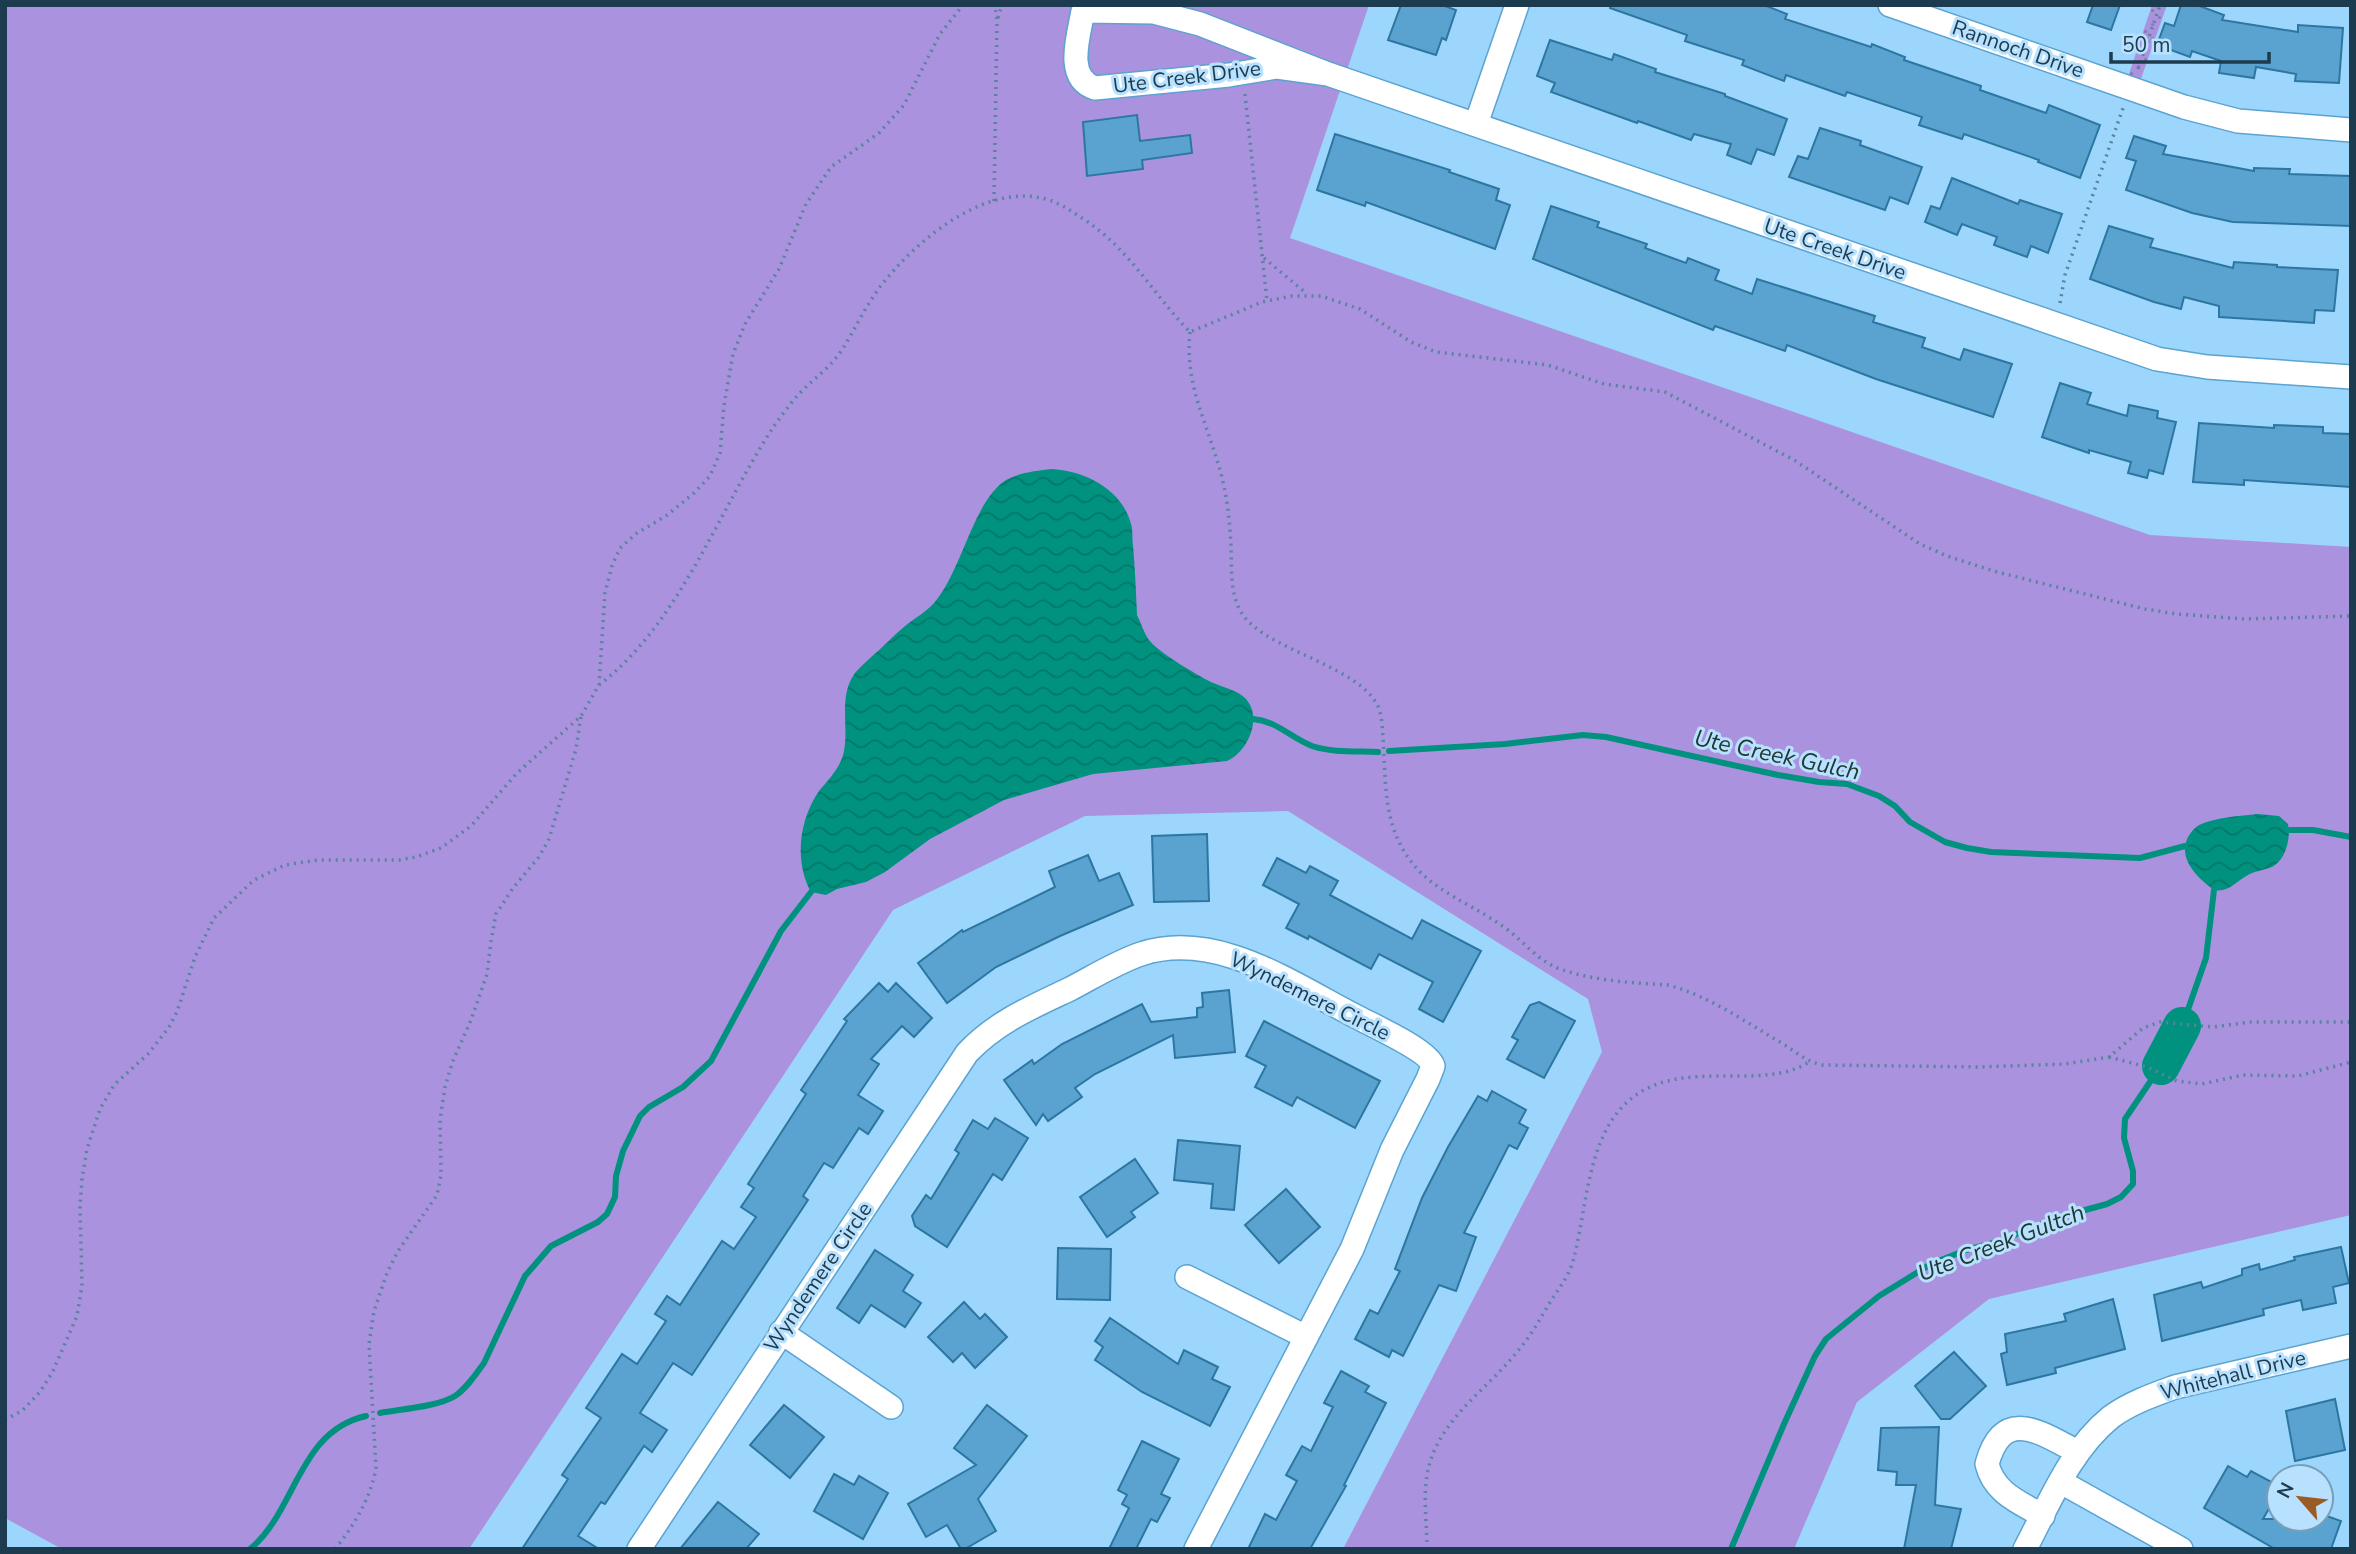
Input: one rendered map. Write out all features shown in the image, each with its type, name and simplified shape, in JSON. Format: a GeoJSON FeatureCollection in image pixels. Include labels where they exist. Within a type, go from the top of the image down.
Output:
{"type":"FeatureCollection","features":[{"type":"Feature","properties":{"kind":"street"},"geometry":{"type":"LineString","coordinates":[[1476,124],[1517,5]]}},
{"type":"Feature","properties":{"kind":"street","name":"Rannoch Drive"},"geometry":{"type":"LineString","coordinates":[[1890,5],[2184,107],[2238,121],[2351,130]]}},
{"type":"Feature","properties":{"kind":"street","name":"Ute Creek Drive"},"geometry":{"type":"LineString","coordinates":[[1328,74],[1277,67],[1092,87],[1084,83],[1079,76],[1075,57],[1083,11],[1154,12],[1200,24],[1328,74],[2100,342],[2157,359],[2207,367],[2351,377]]}},
{"type":"Feature","properties":{"kind":"street","name":"Wyndemere Circle"},"geometry":{"type":"LineString","coordinates":[[639,1549],[781,1332],[976,1043],[1010,1017],[1140,954],[1187,948],[1242,958],[1382,1030],[1433,1062],[1429,1079],[1392,1150],[1352,1250],[1196,1549]]}},
{"type":"Feature","properties":{"kind":"street"},"geometry":{"type":"LineString","coordinates":[[1187,1277],[1306,1337]]}},
{"type":"Feature","properties":{"kind":"street"},"geometry":{"type":"LineString","coordinates":[[781,1332],[891,1407]]}},
{"type":"Feature","properties":{"kind":"street","name":"Whitehall Drive"},"geometry":{"type":"LineString","coordinates":[[2025,1549],[2078,1452],[2113,1416],[2148,1397],[2175,1387],[2351,1346]]}},
{"type":"Feature","properties":{"kind":"street"},"geometry":{"type":"LineString","coordinates":[[2043,1516],[2005,1494],[1995,1485],[1987,1464],[1994,1445],[2012,1430],[2029,1428],[2078,1452]]}},
{"type":"Feature","properties":{"kind":"street"},"geometry":{"type":"LineString","coordinates":[[2061,1482],[2180,1549]]}},
{"type":"Feature","properties":{"kind":"path"},"geometry":{"type":"LineString","coordinates":[[598,685],[605,593],[616,556],[625,543],[681,504],[710,476],[720,453],[723,404],[733,354],[745,324],[779,269],[806,204],[831,167],[879,134],[904,105],[940,34],[963,5]]}},
{"type":"Feature","properties":{"kind":"path"},"geometry":{"type":"LineString","coordinates":[[994,201],[995,5]]}},
{"type":"Feature","properties":{"kind":"path"},"geometry":{"type":"LineString","coordinates":[[997,20],[1002,5]]}},
{"type":"Feature","properties":{"kind":"path"},"geometry":{"type":"LineString","coordinates":[[2138,69],[2160,5]]}},
{"type":"Feature","properties":{"kind":"path"},"geometry":{"type":"LineString","coordinates":[[1242,72],[1267,301]]}},
{"type":"Feature","properties":{"kind":"path"},"geometry":{"type":"LineString","coordinates":[[2059,305],[2066,275],[2125,102]]}},
{"type":"Feature","properties":{"kind":"path"},"geometry":{"type":"LineString","coordinates":[[5,1420],[23,1410],[40,1392],[53,1371],[77,1316],[82,1286],[82,1180],[87,1149],[100,1109],[114,1085],[149,1052],[173,1020],[195,957],[214,918],[254,880],[285,865],[318,860],[399,860],[416,857],[442,848],[471,826],[511,780],[581,716],[598,685],[628,658],[653,630],[690,572],[768,435],[796,397],[841,351],[868,304],[891,274],[907,256],[940,228],[968,211],[994,201],[1025,197],[1049,200],[1097,228],[1128,256],[1170,311],[1190,331],[1190,374],[1227,499],[1233,586],[1237,605],[1243,616],[1259,630],[1347,678],[1374,699],[1382,723],[1390,814],[1400,845],[1416,870],[1462,903],[1507,929],[1535,955],[1553,967],[1584,976],[1668,985],[1682,989],[1743,1020],[1809,1062],[1823,1065],[2013,1066],[2065,1064],[2109,1057],[2147,1067],[2177,1081],[2202,1084],[2243,1075],[2298,1076],[2351,1062]]}},
{"type":"Feature","properties":{"kind":"path"},"geometry":{"type":"LineString","coordinates":[[1263,257],[1308,295]]}},
{"type":"Feature","properties":{"kind":"path"},"geometry":{"type":"LineString","coordinates":[[1190,331],[1267,301],[1308,295],[1321,296],[1360,309],[1411,342],[1436,352],[1548,365],[1604,384],[1665,392],[1794,460],[1920,544],[1997,572],[2145,609],[2177,614],[2244,619],[2351,616]]}},
{"type":"Feature","properties":{"kind":"path"},"geometry":{"type":"LineString","coordinates":[[335,1549],[357,1517],[374,1480],[376,1468],[369,1343],[374,1311],[398,1251],[437,1195],[441,1175],[440,1120],[445,1087],[488,974],[496,914],[539,857],[549,839],[576,749],[581,716]]}},
{"type":"Feature","properties":{"kind":"path"},"geometry":{"type":"LineString","coordinates":[[2109,1057],[2143,1028],[2160,1022],[2213,1027],[2250,1022],[2351,1022]]}},
{"type":"Feature","properties":{"kind":"path"},"geometry":{"type":"LineString","coordinates":[[1427,1549],[1426,1480],[1436,1447],[1454,1419],[1519,1350],[1565,1278],[1574,1257],[1599,1148],[1618,1112],[1640,1092],[1663,1082],[1705,1075],[1786,1073],[1809,1062]]}},
{"type":"Feature","properties":{"kind":"shaded area"},"geometry":{"type":"Polygon","coordinates":[[[5,5],[1369,5],[1290,238],[2150,535],[2351,547],[2351,1215],[1989,1299],[1857,1402],[1794,1549],[1343,1549],[1602,1052],[1588,999],[1288,811],[1085,816],[893,910],[469,1549],[62,1549],[5,1518],[5,5]]]}},
{"type":"Feature","properties":{"kind":"shaded area"},"geometry":{"type":"Polygon","coordinates":[[[2152,5],[2167,5],[2137,90],[2125,86],[2152,5]]]}},
{"type":"Feature","properties":{"kind":"water"},"geometry":{"type":"Polygon","coordinates":[[[1052,469],[1089,478],[1120,501],[1132,526],[1137,615],[1149,640],[1178,663],[1245,698],[1253,715],[1251,734],[1246,743],[1227,761],[1093,774],[1004,800],[930,839],[885,872],[866,882],[837,889],[826,895],[811,892],[802,867],[803,828],[812,802],[834,773],[842,757],[845,741],[845,701],[855,673],[934,603],[944,589],[976,520],[995,490],[1017,475],[1052,469]]]}},
{"type":"Feature","properties":{"kind":"water"},"geometry":{"type":"Polygon","coordinates":[[[2258,814],[2279,816],[2288,824],[2285,852],[2272,867],[2248,875],[2228,888],[2214,890],[2196,874],[2187,860],[2185,845],[2188,837],[2196,827],[2206,822],[2258,814]]]}},
{"type":"Feature","properties":{"kind":"building"},"geometry":{"type":"Polygon","coordinates":[[[1401,5],[1442,5],[1456,10],[1446,40],[1442,38],[1436,55],[1388,40],[1401,5]]]}},
{"type":"Feature","properties":{"kind":"building"},"geometry":{"type":"Polygon","coordinates":[[[1610,5],[1764,5],[1787,14],[1785,19],[1871,47],[1872,44],[1905,57],[1904,60],[1981,86],[1980,90],[2046,113],[2049,105],[2100,125],[2080,178],[2038,162],[2039,160],[1964,134],[1962,139],[1919,125],[1922,117],[1847,92],[1845,96],[1786,75],[1784,81],[1742,65],[1744,60],[1685,41],[1687,35],[1610,8],[1610,5]]]}},
{"type":"Feature","properties":{"kind":"building"},"geometry":{"type":"Polygon","coordinates":[[[2093,5],[2120,5],[2111,30],[2087,22],[2093,5]]]}},
{"type":"Feature","properties":{"kind":"building"},"geometry":{"type":"Polygon","coordinates":[[[2181,5],[2197,5],[2224,15],[2222,20],[2298,32],[2298,25],[2343,28],[2339,83],[2295,81],[2296,74],[2256,67],[2254,78],[2219,73],[2221,61],[2192,51],[2190,57],[2157,45],[2165,23],[2174,26],[2181,5]]]}},
{"type":"Feature","properties":{"kind":"building"},"geometry":{"type":"Polygon","coordinates":[[[1550,40],[1612,60],[1614,54],[1656,69],[1655,72],[1725,94],[1787,119],[1774,155],[1757,149],[1751,164],[1727,155],[1731,144],[1694,134],[1691,140],[1551,92],[1555,83],[1537,76],[1550,40]]]}},
{"type":"Feature","properties":{"kind":"building"},"geometry":{"type":"Polygon","coordinates":[[[1137,115],[1140,141],[1190,135],[1192,153],[1142,160],[1143,169],[1087,176],[1083,122],[1137,115]]]}},
{"type":"Feature","properties":{"kind":"building"},"geometry":{"type":"Polygon","coordinates":[[[1820,128],[1861,141],[1860,145],[1922,167],[1908,204],[1890,197],[1885,210],[1789,177],[1798,156],[1808,159],[1820,128]]]}},
{"type":"Feature","properties":{"kind":"building"},"geometry":{"type":"Polygon","coordinates":[[[1335,134],[1450,170],[1449,172],[1499,189],[1496,200],[1510,205],[1495,249],[1366,202],[1365,206],[1317,190],[1335,134]]]}},
{"type":"Feature","properties":{"kind":"building"},"geometry":{"type":"Polygon","coordinates":[[[2134,136],[2166,146],[2163,154],[2254,171],[2254,168],[2290,169],[2289,174],[2351,176],[2351,226],[2233,222],[2192,213],[2126,190],[2136,161],[2126,158],[2134,136]]]}},
{"type":"Feature","properties":{"kind":"building"},"geometry":{"type":"Polygon","coordinates":[[[1952,178],[2018,204],[2020,200],[2062,214],[2048,253],[2031,246],[2027,257],[1994,245],[1997,237],[1962,224],[1957,235],[1925,222],[1931,206],[1940,209],[1952,178]]]}},
{"type":"Feature","properties":{"kind":"building"},"geometry":{"type":"Polygon","coordinates":[[[1551,206],[1599,222],[1597,227],[1647,244],[1645,248],[1686,263],[1688,258],[1719,270],[1715,280],[1752,294],[1757,279],[1875,316],[1873,322],[1925,338],[1922,347],[1960,360],[1964,349],[2012,364],[1993,417],[1876,379],[1787,345],[1785,351],[1715,326],[1713,330],[1533,259],[1551,206]]]}},
{"type":"Feature","properties":{"kind":"building"},"geometry":{"type":"Polygon","coordinates":[[[2109,226],[2153,239],[2150,247],[2233,268],[2234,262],[2338,270],[2334,311],[2315,310],[2314,323],[2219,317],[2219,306],[2184,297],[2181,309],[2090,279],[2109,226]]]}},
{"type":"Feature","properties":{"kind":"building"},"geometry":{"type":"Polygon","coordinates":[[[2060,383],[2091,393],[2087,404],[2127,416],[2129,405],[2158,411],[2157,418],[2176,422],[2163,474],[2149,470],[2147,478],[2128,473],[2131,462],[2089,450],[2089,453],[2042,437],[2060,383]]]}},
{"type":"Feature","properties":{"kind":"building"},"geometry":{"type":"Polygon","coordinates":[[[2199,423],[2274,428],[2274,425],[2323,427],[2323,433],[2351,434],[2351,487],[2244,480],[2244,485],[2193,482],[2199,423]]]}},
{"type":"Feature","properties":{"kind":"building"},"geometry":{"type":"Polygon","coordinates":[[[1207,834],[1209,901],[1154,902],[1152,836],[1207,834]]]}},
{"type":"Feature","properties":{"kind":"building"},"geometry":{"type":"Polygon","coordinates":[[[1088,855],[1099,881],[1119,873],[1133,905],[996,967],[947,1003],[918,963],[962,930],[963,932],[1055,887],[1049,871],[1088,855]]]}},
{"type":"Feature","properties":{"kind":"building"},"geometry":{"type":"Polygon","coordinates":[[[1277,858],[1306,873],[1310,866],[1338,881],[1330,895],[1412,939],[1422,920],[1481,951],[1443,1022],[1419,1009],[1433,982],[1379,954],[1371,969],[1309,936],[1308,939],[1286,928],[1299,904],[1263,885],[1277,858]]]}},
{"type":"Feature","properties":{"kind":"building"},"geometry":{"type":"Polygon","coordinates":[[[879,983],[888,992],[896,983],[932,1018],[914,1037],[902,1026],[871,1059],[879,1064],[858,1095],[883,1111],[868,1134],[859,1128],[833,1168],[824,1163],[803,1196],[808,1200],[692,1375],[673,1363],[640,1413],[667,1430],[652,1452],[644,1446],[605,1504],[601,1502],[578,1536],[599,1549],[522,1549],[568,1479],[562,1475],[601,1418],[586,1408],[622,1354],[637,1364],[666,1321],[655,1314],[667,1296],[680,1305],[722,1241],[734,1249],[756,1217],[741,1207],[754,1188],[748,1184],[806,1094],[801,1090],[847,1021],[844,1019],[879,983]]]}},
{"type":"Feature","properties":{"kind":"building"},"geometry":{"type":"Polygon","coordinates":[[[1229,990],[1235,1052],[1175,1058],[1173,1035],[1095,1074],[1075,1088],[1082,1097],[1048,1121],[1043,1114],[1036,1125],[1004,1080],[1032,1060],[1034,1064],[1062,1044],[1142,1004],[1151,1022],[1197,1017],[1197,1008],[1203,1007],[1202,993],[1229,990]]]}},
{"type":"Feature","properties":{"kind":"building"},"geometry":{"type":"Polygon","coordinates":[[[1539,1002],[1575,1021],[1544,1078],[1507,1059],[1518,1040],[1512,1037],[1530,1005],[1539,1002]]]}},
{"type":"Feature","properties":{"kind":"building"},"geometry":{"type":"Polygon","coordinates":[[[1264,1021],[1380,1081],[1355,1128],[1297,1097],[1292,1106],[1255,1087],[1266,1066],[1246,1056],[1264,1021]]]}},
{"type":"Feature","properties":{"kind":"building"},"geometry":{"type":"Polygon","coordinates":[[[1492,1091],[1526,1110],[1519,1123],[1528,1128],[1517,1149],[1509,1145],[1464,1233],[1476,1237],[1456,1291],[1439,1285],[1403,1356],[1392,1350],[1389,1357],[1355,1339],[1370,1310],[1378,1314],[1400,1271],[1395,1269],[1422,1198],[1448,1147],[1478,1096],[1487,1101],[1492,1091]]]}},
{"type":"Feature","properties":{"kind":"building"},"geometry":{"type":"Polygon","coordinates":[[[995,1118],[1028,1138],[1002,1180],[993,1174],[947,1247],[915,1226],[912,1216],[926,1195],[931,1199],[959,1153],[955,1150],[973,1120],[988,1129],[995,1118]]]}},
{"type":"Feature","properties":{"kind":"building"},"geometry":{"type":"Polygon","coordinates":[[[1178,1140],[1240,1146],[1234,1210],[1211,1208],[1213,1184],[1174,1180],[1178,1140]]]}},
{"type":"Feature","properties":{"kind":"building"},"geometry":{"type":"Polygon","coordinates":[[[1135,1159],[1158,1193],[1131,1212],[1135,1217],[1107,1237],[1080,1197],[1135,1159]]]}},
{"type":"Feature","properties":{"kind":"building"},"geometry":{"type":"Polygon","coordinates":[[[1286,1189],[1320,1227],[1279,1263],[1245,1225],[1286,1189]]]}},
{"type":"Feature","properties":{"kind":"building"},"geometry":{"type":"Polygon","coordinates":[[[2341,1247],[2349,1283],[2333,1287],[2336,1303],[2303,1310],[2301,1300],[2263,1309],[2264,1315],[2162,1341],[2154,1295],[2201,1282],[2203,1288],[2242,1275],[2242,1269],[2259,1264],[2260,1270],[2295,1260],[2294,1257],[2341,1247]]]}},
{"type":"Feature","properties":{"kind":"building"},"geometry":{"type":"Polygon","coordinates":[[[1058,1248],[1111,1249],[1110,1300],[1057,1299],[1058,1248]]]}},
{"type":"Feature","properties":{"kind":"building"},"geometry":{"type":"Polygon","coordinates":[[[875,1250],[913,1275],[903,1291],[921,1303],[905,1327],[871,1305],[859,1323],[837,1308],[875,1250]]]}},
{"type":"Feature","properties":{"kind":"building"},"geometry":{"type":"Polygon","coordinates":[[[2113,1299],[2125,1349],[2055,1368],[2056,1373],[2007,1385],[2001,1354],[2007,1352],[2005,1334],[2066,1321],[2064,1314],[2113,1299]]]}},
{"type":"Feature","properties":{"kind":"building"},"geometry":{"type":"Polygon","coordinates":[[[964,1302],[980,1319],[985,1314],[1007,1337],[975,1368],[962,1353],[953,1362],[928,1337],[964,1302]]]}},
{"type":"Feature","properties":{"kind":"building"},"geometry":{"type":"Polygon","coordinates":[[[1110,1318],[1178,1364],[1184,1350],[1218,1367],[1212,1379],[1230,1387],[1210,1426],[1142,1392],[1095,1360],[1103,1347],[1095,1341],[1110,1318]]]}},
{"type":"Feature","properties":{"kind":"building"},"geometry":{"type":"Polygon","coordinates":[[[1954,1352],[1986,1386],[1950,1419],[1941,1419],[1915,1386],[1954,1352]]]}},
{"type":"Feature","properties":{"kind":"building"},"geometry":{"type":"Polygon","coordinates":[[[1341,1371],[1369,1386],[1365,1392],[1386,1403],[1344,1485],[1346,1486],[1310,1549],[1248,1549],[1265,1514],[1276,1520],[1297,1481],[1286,1475],[1302,1446],[1311,1451],[1333,1407],[1324,1403],[1341,1371]]]}},
{"type":"Feature","properties":{"kind":"building"},"geometry":{"type":"Polygon","coordinates":[[[2335,1399],[2345,1450],[2295,1461],[2286,1411],[2335,1399]]]}},
{"type":"Feature","properties":{"kind":"building"},"geometry":{"type":"Polygon","coordinates":[[[784,1405],[824,1437],[790,1478],[750,1445],[784,1405]]]}},
{"type":"Feature","properties":{"kind":"building"},"geometry":{"type":"Polygon","coordinates":[[[987,1405],[1027,1436],[978,1499],[996,1531],[961,1549],[947,1525],[926,1537],[908,1504],[976,1465],[954,1448],[987,1405]]]}},
{"type":"Feature","properties":{"kind":"building"},"geometry":{"type":"Polygon","coordinates":[[[1939,1427],[1935,1505],[1961,1509],[1951,1549],[1904,1549],[1916,1485],[1896,1485],[1897,1472],[1878,1470],[1881,1428],[1939,1427]]]}},
{"type":"Feature","properties":{"kind":"building"},"geometry":{"type":"Polygon","coordinates":[[[1142,1441],[1179,1459],[1161,1494],[1170,1498],[1157,1522],[1151,1519],[1136,1549],[1109,1549],[1129,1508],[1122,1504],[1127,1495],[1118,1490],[1142,1441]]]}},
{"type":"Feature","properties":{"kind":"building"},"geometry":{"type":"Polygon","coordinates":[[[2228,1466],[2247,1477],[2251,1471],[2265,1478],[2265,1533],[2335,1533],[2335,1519],[2341,1521],[2331,1549],[2275,1549],[2204,1508],[2228,1466]]]}},
{"type":"Feature","properties":{"kind":"building"},"geometry":{"type":"Polygon","coordinates":[[[834,1474],[854,1485],[859,1476],[888,1493],[863,1539],[814,1511],[834,1474]]]}},
{"type":"Feature","properties":{"kind":"building"},"geometry":{"type":"Polygon","coordinates":[[[718,1502],[759,1534],[746,1549],[680,1549],[718,1502]]]}},
{"type":"Feature","properties":{"kind":"waterway","name":"Ute Creek Gulch"},"geometry":{"type":"LineString","coordinates":[[1253,719],[1277,726],[1312,746],[1337,751],[1378,752]]}},
{"type":"Feature","properties":{"kind":"waterway","name":"Ute Creek Gulch"},"geometry":{"type":"LineString","coordinates":[[1389,751],[1505,744],[1583,735],[1606,737],[1778,775],[1847,784],[1879,796],[1895,806],[1910,822],[1945,842],[1967,848],[1991,852],[2140,858],[2185,846]]}},
{"type":"Feature","properties":{"kind":"waterway","name":"Ute Creek Gulch"},"geometry":{"type":"LineString","coordinates":[[2290,830],[2313,830],[2351,837]]}},
{"type":"Feature","properties":{"kind":"waterway","name":"Ute Creek Gultch"},"geometry":{"type":"LineString","coordinates":[[2185,1018],[2206,958],[2214,890]]}},
{"type":"Feature","properties":{"kind":"waterway","name":"Ute Creek Gultch"},"geometry":{"type":"LineString","coordinates":[[380,1413],[447,1400],[471,1381],[484,1363],[525,1276],[551,1246],[598,1222],[607,1214],[615,1197],[616,1176],[623,1151],[640,1116],[649,1107],[683,1087],[711,1061],[781,931],[811,892]]}},
{"type":"Feature","properties":{"kind":"waterway","name":"Ute Creek Gultch"},"geometry":{"type":"LineString","coordinates":[[2161,1066],[2182,1026]]}},
{"type":"Feature","properties":{"kind":"waterway","name":"Ute Creek Gultch"},"geometry":{"type":"LineString","coordinates":[[1731,1549],[1784,1424],[1815,1356],[1826,1339],[1879,1296],[1931,1264],[2121,1197],[2133,1184],[2133,1171],[2124,1138],[2125,1119],[2154,1076]]}},
{"type":"Feature","properties":{"kind":"waterway","name":"Ute Creek Gultch"},"geometry":{"type":"LineString","coordinates":[[250,1549],[278,1515],[300,1474],[326,1438],[343,1425],[366,1416]]}}]}
